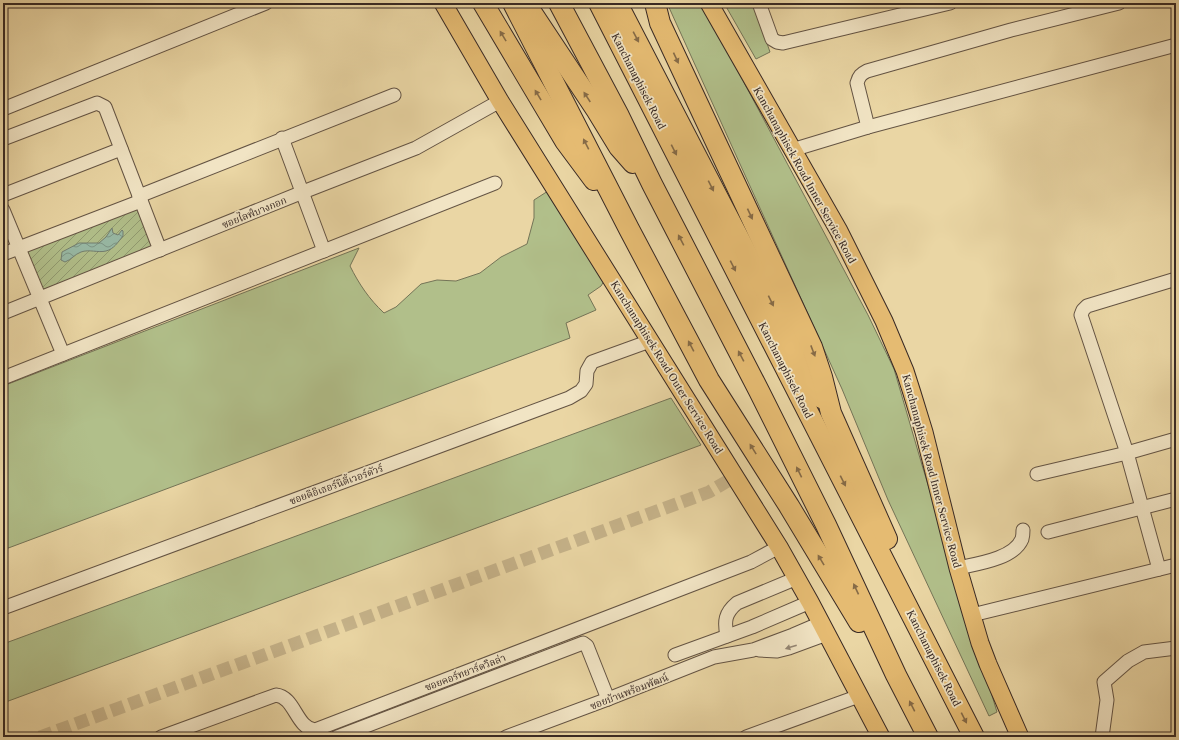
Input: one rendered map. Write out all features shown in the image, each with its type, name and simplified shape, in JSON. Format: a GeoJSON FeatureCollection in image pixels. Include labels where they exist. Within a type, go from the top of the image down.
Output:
{"type":"FeatureCollection","features":[{"type":"Feature","properties":{"kind":"highway"},"geometry":{"type":"LineString","coordinates":[[514,3],[629,229],[709,380],[789,506],[857,619],[896,675]]}},
{"type":"Feature","properties":{"kind":"highway"},"geometry":{"type":"LineString","coordinates":[[526,3],[597,111],[619,148],[652,184]]}},
{"type":"Feature","properties":{"kind":"highway"},"geometry":{"type":"LineString","coordinates":[[559,3],[619,116],[652,184],[826,525],[896,675],[928,737]]}},
{"type":"Feature","properties":{"kind":"highway","name":"Kanchanaphisek Road"},"geometry":{"type":"LineString","coordinates":[[598,3],[974,737]]}},
{"type":"Feature","properties":{"kind":"highway"},"geometry":{"type":"LineString","coordinates":[[617,3],[757,273],[808,378],[817,394],[831,413]]}},
{"type":"Feature","properties":{"kind":"highway"},"geometry":{"type":"LineString","coordinates":[[643,3],[660,23]]}},
{"type":"Feature","properties":{"kind":"highway"},"geometry":{"type":"LineString","coordinates":[[655,3],[660,23],[812,347],[822,377],[831,413],[891,549],[921,633]]}},
{"type":"Feature","properties":{"kind":"highway"},"geometry":{"type":"LineString","coordinates":[[486,6],[565,141],[629,229]]}},
{"type":"Feature","properties":{"kind":"main road","name":"Kanchanaphisek Road Outer Service Road"},"geometry":{"type":"LineString","coordinates":[[443,3],[500,101],[780,547],[881,737]]}},
{"type":"Feature","properties":{"kind":"main road","name":"Kanchanaphisek Road Inner Service Road"},"geometry":{"type":"LineString","coordinates":[[709,3],[839,231],[877,307],[905,371],[924,432],[958,568],[972,614],[988,664],[1020,737]]}},
{"type":"Feature","properties":{"kind":"street"},"geometry":{"type":"LineString","coordinates":[[3,109],[266,3]]}},
{"type":"Feature","properties":{"kind":"street"},"geometry":{"type":"LineString","coordinates":[[759,3],[772,39],[783,43],[950,3]]}},
{"type":"Feature","properties":{"kind":"street"},"geometry":{"type":"LineString","coordinates":[[868,127],[857,83],[861,74],[867,71],[1011,30],[1119,3]]}},
{"type":"Feature","properties":{"kind":"street"},"geometry":{"type":"LineString","coordinates":[[792,150],[868,127],[1176,46]]}},
{"type":"Feature","properties":{"kind":"street"},"geometry":{"type":"LineString","coordinates":[[3,254],[282,138],[394,95]]}},
{"type":"Feature","properties":{"kind":"street","name":"ซอยไลฟ์บางกอก"},"geometry":{"type":"LineString","coordinates":[[3,313],[416,148],[500,101]]}},
{"type":"Feature","properties":{"kind":"street"},"geometry":{"type":"LineString","coordinates":[[3,139],[97,103],[105,107],[160,250]]}},
{"type":"Feature","properties":{"kind":"street"},"geometry":{"type":"LineString","coordinates":[[282,138],[324,251]]}},
{"type":"Feature","properties":{"kind":"street"},"geometry":{"type":"LineString","coordinates":[[3,195],[121,149]]}},
{"type":"Feature","properties":{"kind":"street"},"geometry":{"type":"LineString","coordinates":[[3,378],[495,183]]}},
{"type":"Feature","properties":{"kind":"street"},"geometry":{"type":"LineString","coordinates":[[3,210],[63,354]]}},
{"type":"Feature","properties":{"kind":"street"},"geometry":{"type":"LineString","coordinates":[[1159,569],[1127,453],[1081,315],[1087,306],[1176,279]]}},
{"type":"Feature","properties":{"kind":"street","name":"ซอยดิอิเธอร์นิตี้เวอร์ดัวร์"},"geometry":{"type":"LineString","coordinates":[[3,608],[569,398],[581,391],[586,384],[587,371],[592,362],[650,341]]}},
{"type":"Feature","properties":{"kind":"street"},"geometry":{"type":"LineString","coordinates":[[1038,474],[1127,453],[1176,439]]}},
{"type":"Feature","properties":{"kind":"street"},"geometry":{"type":"LineString","coordinates":[[1048,532],[1176,499]]}},
{"type":"Feature","properties":{"kind":"street"},"geometry":{"type":"LineString","coordinates":[[958,568],[998,558],[1010,552],[1022,540],[1023,530]]}},
{"type":"Feature","properties":{"kind":"street","name":"ซอยคอร์ทยาร์ดวิลล่า"},"geometry":{"type":"LineString","coordinates":[[161,737],[276,695],[285,698],[304,725],[309,729],[315,730],[751,562],[780,547]]}},
{"type":"Feature","properties":{"kind":"street"},"geometry":{"type":"LineString","coordinates":[[972,614],[1176,565]]}},
{"type":"Feature","properties":{"kind":"street"},"geometry":{"type":"LineString","coordinates":[[728,636],[725,624],[731,608],[737,603],[797,578]]}},
{"type":"Feature","properties":{"kind":"street"},"geometry":{"type":"LineString","coordinates":[[675,656],[752,627],[810,602]]}},
{"type":"Feature","properties":{"kind":"street","name":"ซอยบ้านพร้อมพัฒน์"},"geometry":{"type":"LineString","coordinates":[[506,737],[714,657],[753,650],[777,650],[789,648],[824,628]]}},
{"type":"Feature","properties":{"kind":"street"},"geometry":{"type":"LineString","coordinates":[[337,737],[583,643],[587,646],[608,699]]}},
{"type":"Feature","properties":{"kind":"street"},"geometry":{"type":"LineString","coordinates":[[1102,737],[1107,700],[1104,682],[1128,661],[1144,652],[1176,648]]}},
{"type":"Feature","properties":{"kind":"street"},"geometry":{"type":"LineString","coordinates":[[746,737],[859,696]]}},
{"type":"Feature","properties":{"kind":"green space"},"geometry":{"type":"Polygon","coordinates":[[[667,3],[700,3],[716,30],[868,315],[894,369],[997,712],[989,716],[888,500],[842,389],[667,3]]]}},
{"type":"Feature","properties":{"kind":"green space"},"geometry":{"type":"Polygon","coordinates":[[[724,3],[753,3],[770,52],[756,59],[724,3]]]}},
{"type":"Feature","properties":{"kind":"green space"},"geometry":{"type":"Polygon","coordinates":[[[548,191],[604,281],[601,286],[588,295],[596,310],[566,323],[570,338],[3,550],[3,386],[359,248],[350,266],[365,291],[384,313],[396,307],[421,284],[437,280],[456,281],[480,273],[501,257],[527,244],[534,218],[534,200],[548,191]]]}},
{"type":"Feature","properties":{"kind":"green space"},"geometry":{"type":"Polygon","coordinates":[[[138,206],[153,247],[42,290],[25,250],[138,206]]]}},
{"type":"Feature","properties":{"kind":"green space"},"geometry":{"type":"Polygon","coordinates":[[[671,398],[701,445],[3,703],[3,644],[671,398]]]}},
{"type":"Feature","properties":{"kind":"water"},"geometry":{"type":"Polygon","coordinates":[[[112,228],[113,233],[118,235],[122,230],[123,236],[111,249],[106,251],[84,251],[65,262],[61,260],[62,252],[79,243],[99,243],[106,237],[112,228]]]}},
{"type":"Feature","properties":{"kind":"tunnel"},"geometry":{"type":"LineString","coordinates":[[40,737],[709,492],[736,476]]}}]}
